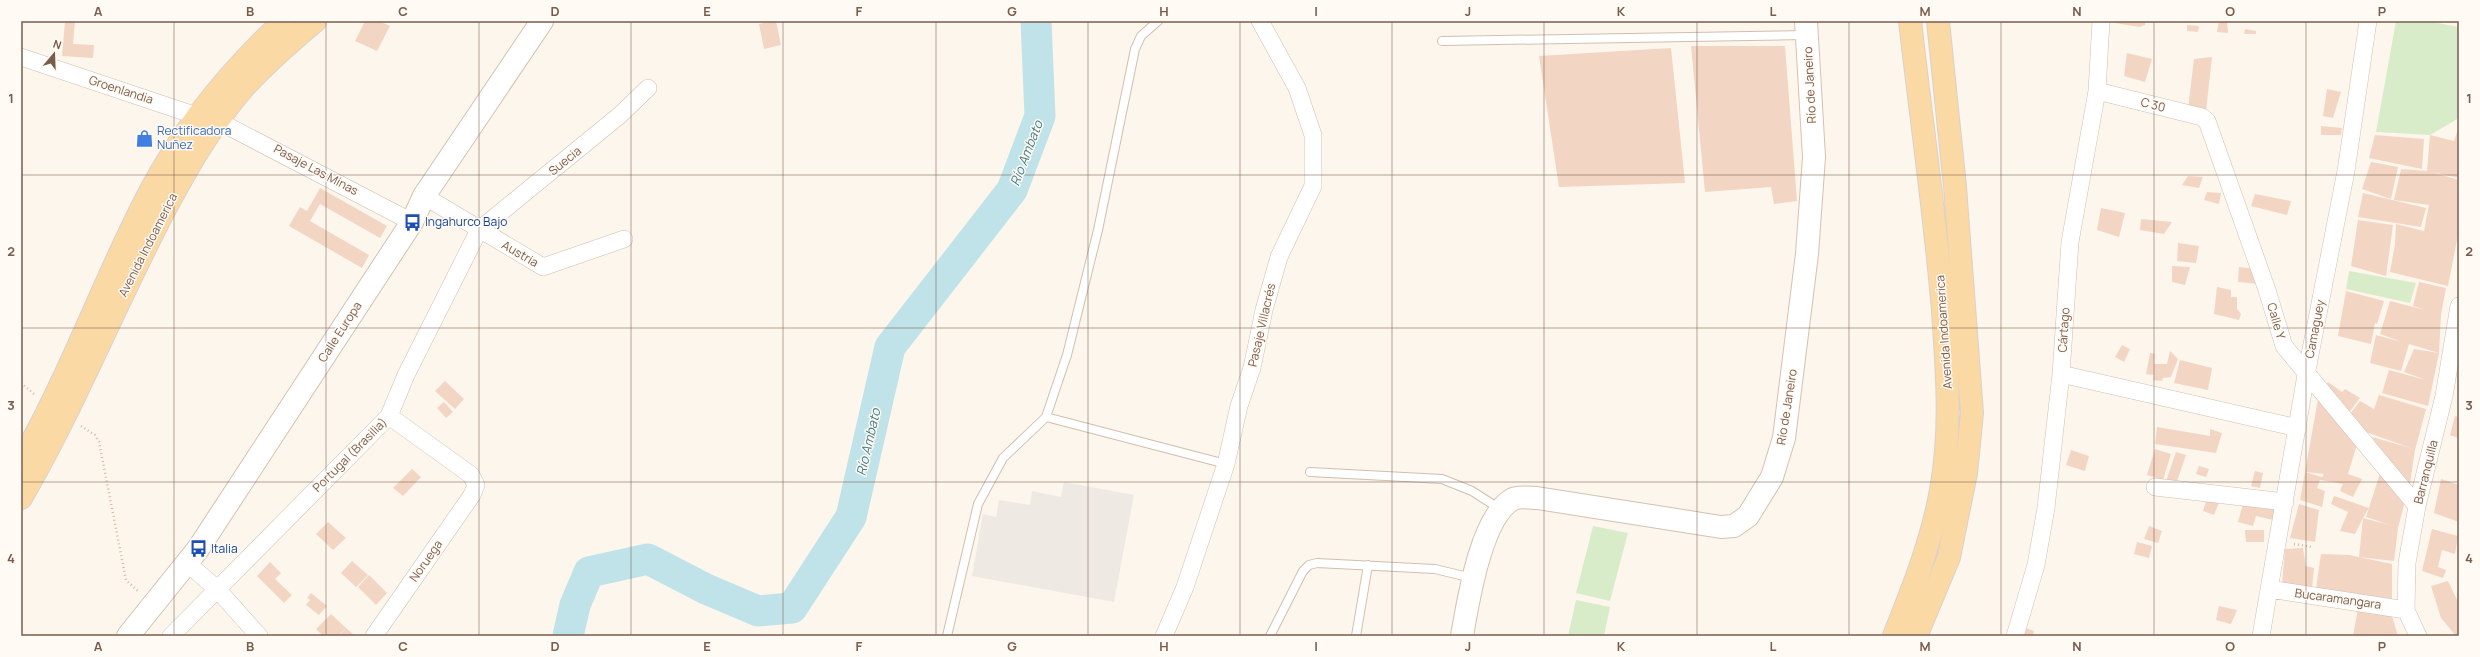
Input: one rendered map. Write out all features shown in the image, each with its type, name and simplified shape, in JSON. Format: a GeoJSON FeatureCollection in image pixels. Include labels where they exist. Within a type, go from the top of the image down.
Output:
{"type":"FeatureCollection","features":[{"type":"Feature","properties":{"kind":"main road","name":"Avenida Indoamerica"},"geometry":{"type":"LineString","coordinates":[[21,460],[50,408],[151,190],[197,116],[230,76],[284,21]]}},
{"type":"Feature","properties":{"kind":"main road","name":"Avenida Indoamerica"},"geometry":{"type":"LineString","coordinates":[[21,498],[66,417],[137,262],[187,168],[218,121],[266,64],[315,21]]}},
{"type":"Feature","properties":{"kind":"main road","name":"Avenida Indoamerica"},"geometry":{"type":"LineString","coordinates":[[1894,636],[1927,551],[1941,490],[1947,440],[1949,391],[1938,242],[1910,21]]}},
{"type":"Feature","properties":{"kind":"main road","name":"Avenida Indoamerica"},"geometry":{"type":"LineString","coordinates":[[1916,636],[1948,557],[1966,474],[1972,413],[1955,187],[1938,21]]}},
{"type":"Feature","properties":{"kind":"street","name":"Calle Europa"},"geometry":{"type":"LineString","coordinates":[[128,636],[153,607],[187,563],[412,222],[424,196],[542,21]]}},
{"type":"Feature","properties":{"kind":"street","name":"Pasaje Villacrés"},"geometry":{"type":"LineString","coordinates":[[1164,636],[1185,587],[1226,464],[1239,406],[1252,368],[1264,310],[1278,257],[1313,186],[1313,135],[1297,88],[1260,21]]}},
{"type":"Feature","properties":{"kind":"street","name":"Cártago"},"geometry":{"type":"LineString","coordinates":[[2015,636],[2036,565],[2046,508],[2061,374],[2070,242],[2096,91],[2101,21]]}},
{"type":"Feature","properties":{"kind":"street","name":"Camaguey"},"geometry":{"type":"LineString","coordinates":[[2261,636],[2306,375],[2346,171],[2368,21]]}},
{"type":"Feature","properties":{"kind":"street","name":"Río de Janeiro"},"geometry":{"type":"LineString","coordinates":[[1462,636],[1472,578],[1492,522],[1500,510],[1514,499],[1537,498],[1721,527],[1734,526],[1748,516],[1772,477],[1784,438],[1807,254],[1814,157],[1807,28]]}},
{"type":"Feature","properties":{"kind":"street","name":"Groenlandia"},"geometry":{"type":"LineString","coordinates":[[21,57],[197,116]]}},
{"type":"Feature","properties":{"kind":"street","name":"Suecia"},"geometry":{"type":"LineString","coordinates":[[479,230],[620,115],[648,88]]}},
{"type":"Feature","properties":{"kind":"street","name":"C 30"},"geometry":{"type":"LineString","coordinates":[[2096,91],[2202,117],[2207,121]]}},
{"type":"Feature","properties":{"kind":"street","name":"Pasaje Las Minas"},"geometry":{"type":"LineString","coordinates":[[218,121],[412,222]]}},
{"type":"Feature","properties":{"kind":"street","name":"Calle Y"},"geometry":{"type":"LineString","coordinates":[[2207,121],[2268,290],[2279,335],[2284,346],[2306,375],[2417,506]]}},
{"type":"Feature","properties":{"kind":"street","name":"Austria"},"geometry":{"type":"LineString","coordinates":[[424,196],[543,267],[624,239]]}},
{"type":"Feature","properties":{"kind":"street","name":"Portugal (Brasilia)"},"geometry":{"type":"LineString","coordinates":[[172,636],[389,416],[406,375],[479,230]]}},
{"type":"Feature","properties":{"kind":"street","name":"Barranquilla"},"geometry":{"type":"LineString","coordinates":[[2418,636],[2406,610],[2407,563],[2417,506],[2452,399],[2459,306]]}},
{"type":"Feature","properties":{"kind":"street"},"geometry":{"type":"LineString","coordinates":[[2061,374],[2298,428]]}},
{"type":"Feature","properties":{"kind":"street","name":"Noruega"},"geometry":{"type":"LineString","coordinates":[[374,636],[472,495],[476,485],[471,475],[389,416]]}},
{"type":"Feature","properties":{"kind":"street"},"geometry":{"type":"LineString","coordinates":[[2155,487],[2285,502]]}},
{"type":"Feature","properties":{"kind":"street"},"geometry":{"type":"LineString","coordinates":[[187,563],[217,589],[259,636]]}},
{"type":"Feature","properties":{"kind":"street","name":"Bucaramangara"},"geometry":{"type":"LineString","coordinates":[[2269,589],[2406,610]]}},
{"type":"Feature","properties":{"kind":"lane"},"geometry":{"type":"LineString","coordinates":[[947,636],[978,504],[1004,458],[1046,417],[1067,355],[1098,230],[1135,49],[1141,36],[1158,21]]}},
{"type":"Feature","properties":{"kind":"lane"},"geometry":{"type":"LineString","coordinates":[[1442,41],[1807,28]]}},
{"type":"Feature","properties":{"kind":"lane"},"geometry":{"type":"LineString","coordinates":[[1046,417],[1226,464]]}},
{"type":"Feature","properties":{"kind":"lane"},"geometry":{"type":"LineString","coordinates":[[1310,472],[1442,479],[1472,491],[1500,510]]}},
{"type":"Feature","properties":{"kind":"lane"},"geometry":{"type":"LineString","coordinates":[[1270,636],[1303,571],[1309,565],[1317,563],[1434,569],[1472,578]]}},
{"type":"Feature","properties":{"kind":"lane"},"geometry":{"type":"LineString","coordinates":[[1356,636],[1368,565]]}},
{"type":"Feature","properties":{"kind":"path"},"geometry":{"type":"LineString","coordinates":[[66,417],[97,438],[126,580],[153,607]]}},
{"type":"Feature","properties":{"kind":"shaded area"},"geometry":{"type":"Polygon","coordinates":[[[1064,482],[1134,495],[1114,602],[972,576],[983,514],[996,517],[999,500],[1030,505],[1032,491],[1061,497],[1064,482]]]}},
{"type":"Feature","properties":{"kind":"green space"},"geometry":{"type":"Polygon","coordinates":[[[2396,21],[2427,21],[2459,27],[2459,118],[2430,135],[2376,132],[2396,21]]]}},
{"type":"Feature","properties":{"kind":"green space"},"geometry":{"type":"Polygon","coordinates":[[[2349,271],[2416,283],[2410,303],[2346,289],[2349,271]]]}},
{"type":"Feature","properties":{"kind":"green space"},"geometry":{"type":"Polygon","coordinates":[[[1593,526],[1628,533],[1610,601],[1576,593],[1593,526]]]}},
{"type":"Feature","properties":{"kind":"green space"},"geometry":{"type":"Polygon","coordinates":[[[1576,600],[1610,607],[1604,636],[1568,636],[1576,600]]]}},
{"type":"Feature","properties":{"kind":"building"},"geometry":{"type":"Polygon","coordinates":[[[65,21],[75,21],[73,44],[94,45],[93,58],[62,56],[65,21]]]}},
{"type":"Feature","properties":{"kind":"building"},"geometry":{"type":"Polygon","coordinates":[[[365,21],[379,21],[390,26],[377,51],[355,41],[365,21]]]}},
{"type":"Feature","properties":{"kind":"building"},"geometry":{"type":"Polygon","coordinates":[[[776,21],[781,45],[764,49],[759,24],[776,21]]]}},
{"type":"Feature","properties":{"kind":"building"},"geometry":{"type":"Polygon","coordinates":[[[2116,21],[2145,21],[2145,25],[2139,27],[2115,23],[2116,21]]]}},
{"type":"Feature","properties":{"kind":"building"},"geometry":{"type":"Polygon","coordinates":[[[2219,21],[2227,21],[2228,33],[2217,32],[2219,21]]]}},
{"type":"Feature","properties":{"kind":"building"},"geometry":{"type":"Polygon","coordinates":[[[2187,25],[2199,26],[2198,32],[2187,31],[2187,25]]]}},
{"type":"Feature","properties":{"kind":"building"},"geometry":{"type":"Polygon","coordinates":[[[2245,29],[2256,31],[2256,34],[2244,34],[2245,29]]]}},
{"type":"Feature","properties":{"kind":"building"},"geometry":{"type":"Polygon","coordinates":[[[1691,46],[1785,46],[1797,201],[1774,204],[1771,187],[1705,192],[1691,46]]]}},
{"type":"Feature","properties":{"kind":"building"},"geometry":{"type":"Polygon","coordinates":[[[1671,48],[1685,183],[1559,187],[1539,56],[1671,48]]]}},
{"type":"Feature","properties":{"kind":"building"},"geometry":{"type":"Polygon","coordinates":[[[2127,53],[2152,59],[2145,82],[2124,76],[2127,53]]]}},
{"type":"Feature","properties":{"kind":"building"},"geometry":{"type":"Polygon","coordinates":[[[2212,57],[2206,111],[2188,109],[2194,59],[2212,57]]]}},
{"type":"Feature","properties":{"kind":"building"},"geometry":{"type":"Polygon","coordinates":[[[2327,89],[2341,92],[2333,118],[2323,116],[2327,89]]]}},
{"type":"Feature","properties":{"kind":"building"},"geometry":{"type":"Polygon","coordinates":[[[2321,126],[2342,128],[2341,135],[2321,135],[2321,126]]]}},
{"type":"Feature","properties":{"kind":"building"},"geometry":{"type":"Polygon","coordinates":[[[2459,127],[2459,178],[2431,172],[2459,180],[2459,230],[2448,286],[2390,272],[2395,244],[2396,224],[2424,231],[2429,205],[2394,200],[2401,169],[2427,171],[2430,135],[2454,141],[2459,127]]]}},
{"type":"Feature","properties":{"kind":"building"},"geometry":{"type":"Polygon","coordinates":[[[2375,135],[2424,139],[2422,169],[2369,158],[2375,135]]]}},
{"type":"Feature","properties":{"kind":"building"},"geometry":{"type":"Polygon","coordinates":[[[2371,162],[2398,167],[2391,199],[2362,189],[2371,162]]]}},
{"type":"Feature","properties":{"kind":"building"},"geometry":{"type":"Polygon","coordinates":[[[2188,176],[2203,177],[2199,188],[2182,185],[2188,176]]]}},
{"type":"Feature","properties":{"kind":"building"},"geometry":{"type":"Polygon","coordinates":[[[320,188],[387,226],[380,238],[320,204],[310,221],[369,255],[362,268],[289,226],[300,207],[307,211],[320,188]]]}},
{"type":"Feature","properties":{"kind":"building"},"geometry":{"type":"Polygon","coordinates":[[[2207,192],[2221,193],[2219,204],[2204,200],[2207,192]]]}},
{"type":"Feature","properties":{"kind":"building"},"geometry":{"type":"Polygon","coordinates":[[[2363,193],[2426,208],[2421,227],[2358,217],[2363,193]]]}},
{"type":"Feature","properties":{"kind":"building"},"geometry":{"type":"Polygon","coordinates":[[[2255,194],[2291,201],[2287,215],[2251,206],[2255,194]]]}},
{"type":"Feature","properties":{"kind":"building"},"geometry":{"type":"Polygon","coordinates":[[[2101,208],[2125,213],[2119,237],[2097,230],[2101,208]]]}},
{"type":"Feature","properties":{"kind":"building"},"geometry":{"type":"Polygon","coordinates":[[[2141,219],[2172,222],[2164,234],[2140,230],[2141,219]]]}},
{"type":"Feature","properties":{"kind":"building"},"geometry":{"type":"Polygon","coordinates":[[[2358,220],[2393,225],[2386,276],[2351,266],[2358,220]]]}},
{"type":"Feature","properties":{"kind":"building"},"geometry":{"type":"Polygon","coordinates":[[[2178,243],[2199,246],[2196,263],[2177,261],[2178,243]]]}},
{"type":"Feature","properties":{"kind":"building"},"geometry":{"type":"Polygon","coordinates":[[[2172,266],[2190,267],[2185,285],[2172,282],[2172,266]]]}},
{"type":"Feature","properties":{"kind":"building"},"geometry":{"type":"Polygon","coordinates":[[[2239,267],[2255,269],[2259,284],[2238,282],[2239,267]]]}},
{"type":"Feature","properties":{"kind":"building"},"geometry":{"type":"Polygon","coordinates":[[[2419,282],[2446,288],[2441,314],[2439,353],[2409,344],[2401,371],[2370,363],[2376,335],[2402,342],[2380,334],[2390,301],[2425,310],[2413,306],[2419,282]]]}},
{"type":"Feature","properties":{"kind":"building"},"geometry":{"type":"Polygon","coordinates":[[[2217,287],[2231,290],[2231,297],[2237,297],[2237,309],[2241,314],[2239,320],[2214,314],[2217,287]]]}},
{"type":"Feature","properties":{"kind":"building"},"geometry":{"type":"Polygon","coordinates":[[[2346,291],[2384,301],[2377,324],[2375,323],[2371,344],[2338,336],[2346,291]]]}},
{"type":"Feature","properties":{"kind":"building"},"geometry":{"type":"Polygon","coordinates":[[[2122,345],[2130,349],[2124,362],[2115,357],[2122,345]]]}},
{"type":"Feature","properties":{"kind":"building"},"geometry":{"type":"Polygon","coordinates":[[[2414,349],[2439,353],[2428,406],[2382,393],[2389,370],[2426,380],[2404,372],[2414,349]]]}},
{"type":"Feature","properties":{"kind":"building"},"geometry":{"type":"Polygon","coordinates":[[[2170,351],[2178,359],[2171,377],[2163,378],[2162,381],[2153,380],[2154,375],[2146,374],[2150,353],[2155,354],[2154,364],[2167,364],[2170,351]]]}},
{"type":"Feature","properties":{"kind":"building"},"geometry":{"type":"Polygon","coordinates":[[[2180,360],[2212,368],[2208,390],[2174,383],[2180,360]]]}},
{"type":"Feature","properties":{"kind":"building"},"geometry":{"type":"Polygon","coordinates":[[[445,381],[464,399],[455,409],[435,391],[445,381]]]}},
{"type":"Feature","properties":{"kind":"building"},"geometry":{"type":"Polygon","coordinates":[[[2328,382],[2342,392],[2345,389],[2360,398],[2348,414],[2325,386],[2328,382]]]}},
{"type":"Feature","properties":{"kind":"building"},"geometry":{"type":"Polygon","coordinates":[[[2379,395],[2426,409],[2415,450],[2409,490],[2372,437],[2411,448],[2366,432],[2350,414],[2360,401],[2374,409],[2379,395]]]}},
{"type":"Feature","properties":{"kind":"building"},"geometry":{"type":"Polygon","coordinates":[[[2318,399],[2358,441],[2348,474],[2362,479],[2353,497],[2340,491],[2343,484],[2320,480],[2317,488],[2325,491],[2322,507],[2300,500],[2318,399]],[[2305,472],[2322,477],[2324,474],[2305,472]]]}},
{"type":"Feature","properties":{"kind":"building"},"geometry":{"type":"Polygon","coordinates":[[[444,402],[453,412],[446,418],[437,408],[444,402]]]}},
{"type":"Feature","properties":{"kind":"building"},"geometry":{"type":"Polygon","coordinates":[[[2455,416],[2459,417],[2458,438],[2450,435],[2455,416]]]}},
{"type":"Feature","properties":{"kind":"building"},"geometry":{"type":"Polygon","coordinates":[[[2157,427],[2210,436],[2210,429],[2222,433],[2216,453],[2155,444],[2157,427]]]}},
{"type":"Feature","properties":{"kind":"building"},"geometry":{"type":"Polygon","coordinates":[[[2155,449],[2171,454],[2163,480],[2147,475],[2155,449]]]}},
{"type":"Feature","properties":{"kind":"building"},"geometry":{"type":"Polygon","coordinates":[[[2071,450],[2089,456],[2085,471],[2066,465],[2071,450]]]}},
{"type":"Feature","properties":{"kind":"building"},"geometry":{"type":"Polygon","coordinates":[[[2176,452],[2186,455],[2176,484],[2166,481],[2176,452]]]}},
{"type":"Feature","properties":{"kind":"building"},"geometry":{"type":"Polygon","coordinates":[[[2199,466],[2209,469],[2206,477],[2196,474],[2199,466]]]}},
{"type":"Feature","properties":{"kind":"building"},"geometry":{"type":"Polygon","coordinates":[[[412,469],[421,477],[403,496],[393,488],[412,469]]]}},
{"type":"Feature","properties":{"kind":"building"},"geometry":{"type":"Polygon","coordinates":[[[2381,470],[2406,497],[2398,528],[2394,561],[2359,557],[2363,518],[2390,525],[2366,517],[2381,470]]]}},
{"type":"Feature","properties":{"kind":"building"},"geometry":{"type":"Polygon","coordinates":[[[2255,471],[2263,473],[2260,488],[2251,486],[2255,471]]]}},
{"type":"Feature","properties":{"kind":"building"},"geometry":{"type":"Polygon","coordinates":[[[2441,479],[2459,485],[2459,522],[2434,513],[2441,479]]]}},
{"type":"Feature","properties":{"kind":"building"},"geometry":{"type":"Polygon","coordinates":[[[2334,496],[2369,508],[2355,534],[2340,531],[2348,512],[2331,504],[2334,496]]]}},
{"type":"Feature","properties":{"kind":"building"},"geometry":{"type":"Polygon","coordinates":[[[2207,498],[2219,502],[2214,515],[2203,511],[2207,498]]]}},
{"type":"Feature","properties":{"kind":"building"},"geometry":{"type":"Polygon","coordinates":[[[2244,500],[2276,508],[2273,520],[2256,516],[2253,526],[2238,522],[2244,500]]]}},
{"type":"Feature","properties":{"kind":"building"},"geometry":{"type":"Polygon","coordinates":[[[2299,504],[2319,510],[2315,542],[2290,538],[2299,504]]]}},
{"type":"Feature","properties":{"kind":"building"},"geometry":{"type":"Polygon","coordinates":[[[328,522],[346,538],[333,550],[316,534],[328,522]]]}},
{"type":"Feature","properties":{"kind":"building"},"geometry":{"type":"Polygon","coordinates":[[[2149,526],[2162,531],[2158,543],[2144,539],[2149,526]]]}},
{"type":"Feature","properties":{"kind":"building"},"geometry":{"type":"Polygon","coordinates":[[[2432,529],[2458,536],[2455,554],[2442,550],[2438,567],[2446,570],[2443,578],[2422,571],[2432,529]]]}},
{"type":"Feature","properties":{"kind":"building"},"geometry":{"type":"Polygon","coordinates":[[[2245,530],[2264,530],[2264,542],[2246,542],[2245,530]]]}},
{"type":"Feature","properties":{"kind":"building"},"geometry":{"type":"Polygon","coordinates":[[[2137,542],[2152,546],[2149,558],[2134,554],[2137,542]]]}},
{"type":"Feature","properties":{"kind":"building"},"geometry":{"type":"Polygon","coordinates":[[[2303,548],[2306,566],[2314,568],[2312,589],[2282,585],[2285,549],[2303,548]]]}},
{"type":"Feature","properties":{"kind":"building"},"geometry":{"type":"Polygon","coordinates":[[[2321,554],[2349,555],[2392,564],[2392,600],[2316,588],[2321,554]]]}},
{"type":"Feature","properties":{"kind":"building"},"geometry":{"type":"Polygon","coordinates":[[[352,561],[368,575],[356,587],[341,573],[352,561]]]}},
{"type":"Feature","properties":{"kind":"building"},"geometry":{"type":"Polygon","coordinates":[[[270,562],[281,573],[275,579],[292,595],[284,603],[257,576],[270,562]]]}},
{"type":"Feature","properties":{"kind":"building"},"geometry":{"type":"Polygon","coordinates":[[[369,575],[387,593],[376,605],[358,587],[369,575]]]}},
{"type":"Feature","properties":{"kind":"building"},"geometry":{"type":"Polygon","coordinates":[[[2448,581],[2459,604],[2459,636],[2456,636],[2441,618],[2431,586],[2448,581]]]}},
{"type":"Feature","properties":{"kind":"building"},"geometry":{"type":"Polygon","coordinates":[[[311,593],[327,606],[319,615],[306,605],[310,600],[307,598],[311,593]]]}},
{"type":"Feature","properties":{"kind":"building"},"geometry":{"type":"Polygon","coordinates":[[[2359,603],[2392,616],[2398,636],[2353,636],[2359,603]]]}},
{"type":"Feature","properties":{"kind":"building"},"geometry":{"type":"Polygon","coordinates":[[[2219,606],[2237,610],[2231,624],[2216,620],[2219,606]]]}},
{"type":"Feature","properties":{"kind":"building"},"geometry":{"type":"Polygon","coordinates":[[[331,614],[346,628],[338,636],[323,636],[316,629],[331,614]]]}},
{"type":"Feature","properties":{"kind":"building"},"geometry":{"type":"Polygon","coordinates":[[[2023,627],[2034,631],[2033,636],[2020,636],[2023,627]]]}},
{"type":"Feature","properties":{"kind":"building"},"geometry":{"type":"Polygon","coordinates":[[[346,628],[355,636],[339,636],[346,628]]]}},
{"type":"Feature","properties":{"kind":"waterway","name":"Río Ambato"},"geometry":{"type":"LineString","coordinates":[[568,636],[575,605],[589,572],[648,559],[706,589],[758,611],[792,608],[851,517],[890,347],[1012,190],[1040,116],[1036,21]]}},
{"type":"Feature","properties":{"kind":"place","name":"Rectificadora Nuñez"},"geometry":{"type":"Point","coordinates":[144,138]}},
{"type":"Feature","properties":{"kind":"place","name":"Ingahurco Bajo"},"geometry":{"type":"Point","coordinates":[412,222]}},
{"type":"Feature","properties":{"kind":"place","name":"Italia"},"geometry":{"type":"Point","coordinates":[198,549]}}]}
